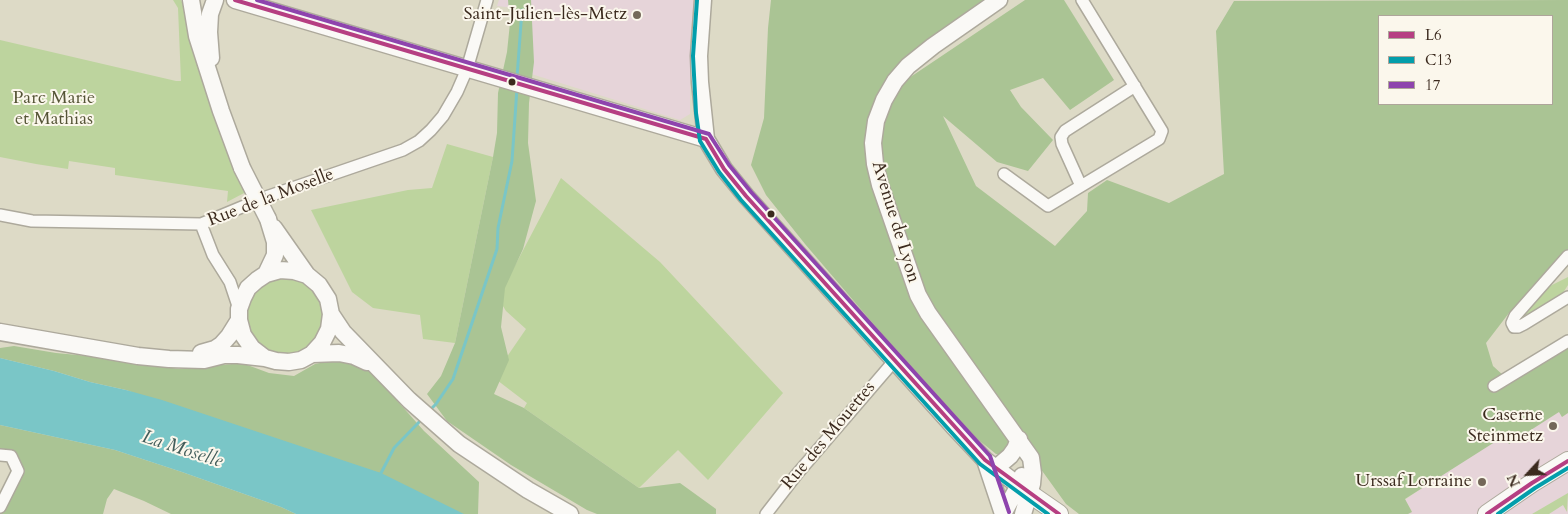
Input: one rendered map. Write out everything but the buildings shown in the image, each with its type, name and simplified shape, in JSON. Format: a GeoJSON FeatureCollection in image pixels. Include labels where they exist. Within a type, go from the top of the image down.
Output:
{"type":"FeatureCollection","features":[{"type":"Feature","properties":{"kind":"main road"},"geometry":{"type":"LineString","coordinates":[[0,332],[138,356],[179,360],[204,360],[224,355],[288,362],[301,360],[312,354],[322,343],[329,329],[331,314],[328,298],[319,285],[307,275],[268,219],[242,168],[230,138],[197,36],[191,0]]}},
{"type":"Feature","properties":{"kind":"main road"},"geometry":{"type":"LineString","coordinates":[[213,85],[209,32],[210,14],[214,0]]}},
{"type":"Feature","properties":{"kind":"main road"},"geometry":{"type":"LineString","coordinates":[[235,0],[706,139]]}},
{"type":"Feature","properties":{"kind":"main road"},"geometry":{"type":"LineString","coordinates":[[704,0],[699,65],[700,92],[706,139],[724,169],[746,196],[953,426],[990,464],[1059,514]]}},
{"type":"Feature","properties":{"kind":"main road","name":"Avenue de Lyon"},"geometry":{"type":"LineString","coordinates":[[999,0],[933,46],[908,66],[895,81],[884,100],[876,121],[873,143],[880,185],[918,295],[928,313],[1031,458],[1033,473],[1024,490]]}},
{"type":"Feature","properties":{"kind":"main road"},"geometry":{"type":"LineString","coordinates":[[266,274],[275,255],[275,242],[268,219]]}},
{"type":"Feature","properties":{"kind":"main road"},"geometry":{"type":"LineString","coordinates":[[179,360],[215,349],[229,336],[239,314],[243,298],[248,288],[256,280],[266,274],[280,270],[294,271],[307,275]]}},
{"type":"Feature","properties":{"kind":"main road"},"geometry":{"type":"LineString","coordinates":[[239,314],[243,335],[252,348],[264,358]]}},
{"type":"Feature","properties":{"kind":"main road"},"geometry":{"type":"LineString","coordinates":[[331,314],[343,332],[409,400],[459,444],[528,490],[570,514]]}},
{"type":"Feature","properties":{"kind":"main road"},"geometry":{"type":"LineString","coordinates":[[312,354],[339,353],[354,356],[377,367]]}},
{"type":"Feature","properties":{"kind":"main road"},"geometry":{"type":"LineString","coordinates":[[990,464],[1010,456],[1019,439]]}},
{"type":"Feature","properties":{"kind":"main road"},"geometry":{"type":"LineString","coordinates":[[1487,514],[1568,461]]}},
{"type":"Feature","properties":{"kind":"main road"},"geometry":{"type":"LineString","coordinates":[[990,464],[1003,514]]}},
{"type":"Feature","properties":{"kind":"main road"},"geometry":{"type":"LineString","coordinates":[[1502,514],[1568,475]]}},
{"type":"Feature","properties":{"kind":"main road"},"geometry":{"type":"LineString","coordinates":[[1003,514],[1024,490]]}},
{"type":"Feature","properties":{"kind":"main road"},"geometry":{"type":"LineString","coordinates":[[1023,514],[1024,490]]}},
{"type":"Feature","properties":{"kind":"street","name":"Rue de la Moselle"},"geometry":{"type":"LineString","coordinates":[[0,215],[32,221],[201,224],[266,197],[411,146],[419,142],[443,116],[457,92],[467,68],[487,0]]}},
{"type":"Feature","properties":{"kind":"street"},"geometry":{"type":"LineString","coordinates":[[1004,174],[1048,206],[1159,138],[1162,131],[1082,0]]}},
{"type":"Feature","properties":{"kind":"street"},"geometry":{"type":"LineString","coordinates":[[1081,186],[1062,144],[1061,137],[1065,131],[1135,86]]}},
{"type":"Feature","properties":{"kind":"street"},"geometry":{"type":"LineString","coordinates":[[201,224],[213,255],[230,282],[239,314]]}},
{"type":"Feature","properties":{"kind":"street"},"geometry":{"type":"LineString","coordinates":[[1568,256],[1515,316],[1512,323],[1518,327],[1568,297]]}},
{"type":"Feature","properties":{"kind":"street"},"geometry":{"type":"LineString","coordinates":[[1494,386],[1568,341]]}},
{"type":"Feature","properties":{"kind":"street","name":"Rue des Mouettes"},"geometry":{"type":"LineString","coordinates":[[766,514],[803,467],[895,360]]}},
{"type":"Feature","properties":{"kind":"street"},"geometry":{"type":"LineString","coordinates":[[0,455],[11,456],[18,471],[0,507]]}},
{"type":"Feature","properties":{"kind":"shaded area"},"geometry":{"type":"Polygon","coordinates":[[[499,0],[694,0],[690,40],[690,114],[680,120],[528,73],[532,10],[497,6],[499,0]]]}},
{"type":"Feature","properties":{"kind":"shaded area","name":"Caserne Steinmetz"},"geometry":{"type":"Polygon","coordinates":[[[1559,412],[1562,417],[1568,413],[1568,514],[1408,514],[1412,511],[1405,500],[1502,431],[1559,412]]]}},
{"type":"Feature","properties":{"kind":"green space","name":"Parc Marie et Mathias"},"geometry":{"type":"Polygon","coordinates":[[[173,0],[181,0],[187,12],[246,192],[227,202],[228,191],[115,175],[115,168],[69,161],[68,169],[0,157],[0,40],[181,81],[178,8],[173,0]]]}},
{"type":"Feature","properties":{"kind":"green space"},"geometry":{"type":"Polygon","coordinates":[[[508,0],[531,0],[534,62],[529,103],[528,143],[536,201],[523,249],[505,288],[501,327],[509,360],[494,394],[524,408],[639,488],[680,483],[716,509],[716,514],[597,514],[587,510],[511,465],[447,421],[427,394],[441,376],[455,343],[497,133],[498,93],[507,52],[510,23],[508,0]]]}},
{"type":"Feature","properties":{"kind":"green space"},"geometry":{"type":"Polygon","coordinates":[[[771,0],[986,0],[900,84],[1025,0],[1064,0],[1114,80],[1070,110],[1043,78],[1010,90],[1021,107],[1053,140],[1028,171],[997,162],[943,116],[976,186],[1055,246],[1087,211],[1088,193],[1107,180],[1169,203],[1224,174],[1216,31],[1234,1],[1568,0],[1568,249],[1509,313],[1486,343],[1493,366],[1504,376],[1568,337],[1568,413],[1562,417],[1559,412],[1509,444],[1504,436],[1405,499],[1412,512],[1408,514],[1079,514],[1066,504],[1030,454],[996,454],[975,437],[936,397],[805,244],[766,195],[751,165],[764,118],[771,0]]]}},
{"type":"Feature","properties":{"kind":"green space"},"geometry":{"type":"Polygon","coordinates":[[[447,144],[493,157],[455,343],[423,339],[420,315],[373,308],[352,292],[311,210],[408,190],[432,188],[447,144]]]}},
{"type":"Feature","properties":{"kind":"green space"},"geometry":{"type":"Polygon","coordinates":[[[561,178],[660,262],[783,393],[708,480],[678,450],[639,488],[524,408],[527,403],[493,377],[526,329],[506,311],[498,298],[561,178]]]}},
{"type":"Feature","properties":{"kind":"green space"},"geometry":{"type":"Polygon","coordinates":[[[285,277],[300,280],[312,289],[321,301],[324,316],[321,331],[312,343],[300,352],[285,355],[270,352],[258,343],[249,331],[246,316],[249,301],[258,289],[270,280],[285,277]]]}},
{"type":"Feature","properties":{"kind":"green space"},"geometry":{"type":"Polygon","coordinates":[[[1568,277],[1568,285],[1561,296],[1520,320],[1519,318],[1550,286],[1568,277]]]}},
{"type":"Feature","properties":{"kind":"green space"},"geometry":{"type":"Polygon","coordinates":[[[14,346],[179,369],[242,363],[269,373],[294,376],[315,364],[345,358],[371,371],[424,431],[479,482],[478,514],[463,514],[126,390],[0,358],[0,348],[14,346]]]}},
{"type":"Feature","properties":{"kind":"green space"},"geometry":{"type":"Polygon","coordinates":[[[0,425],[115,450],[281,507],[296,514],[171,514],[114,489],[107,499],[103,514],[0,514],[0,501],[12,478],[11,461],[0,448],[0,425]]]}},
{"type":"Feature","properties":{"kind":"green space"},"geometry":{"type":"Polygon","coordinates":[[[1568,493],[1567,512],[1563,505],[1549,514],[1532,514],[1568,493]]]}},
{"type":"Feature","properties":{"kind":"water","name":"La Moselle"},"geometry":{"type":"Polygon","coordinates":[[[0,358],[162,400],[381,473],[464,514],[296,514],[281,507],[115,450],[0,425],[0,358]]]}},
{"type":"Feature","properties":{"kind":"waterway"},"geometry":{"type":"LineString","coordinates":[[517,77],[522,10]]}},
{"type":"Feature","properties":{"kind":"waterway"},"geometry":{"type":"LineString","coordinates":[[430,410],[453,379],[497,249],[498,228],[512,161],[517,88]]}},
{"type":"Feature","properties":{"kind":"waterway"},"geometry":{"type":"LineString","coordinates":[[380,475],[394,448],[422,419]]}},
{"type":"Feature","properties":{"kind":"transit line","name":"L6"},"geometry":{"type":"LineString","coordinates":[[235,0],[706,139],[724,169],[746,196],[985,460],[1059,514]]}},
{"type":"Feature","properties":{"kind":"transit line","name":"17"},"geometry":{"type":"LineString","coordinates":[[257,0],[709,134],[729,165],[751,192],[990,456],[1009,512]]}},
{"type":"Feature","properties":{"kind":"transit line","name":"C13"},"geometry":{"type":"LineString","coordinates":[[697,0],[693,56],[696,113],[700,141],[719,172],[741,200],[980,464],[1048,514]]}},
{"type":"Feature","properties":{"kind":"transit line","name":"L6"},"geometry":{"type":"LineString","coordinates":[[1487,514],[1568,461]]}},
{"type":"Feature","properties":{"kind":"transit line","name":"C13"},"geometry":{"type":"LineString","coordinates":[[1498,514],[1568,468]]}},
{"type":"Feature","properties":{"kind":"place","name":"Saint-Julien-lès-Metz"},"geometry":{"type":"Point","coordinates":[637,15]}},
{"type":"Feature","properties":{"kind":"place","name":"Caserne Steinmetz"},"geometry":{"type":"Point","coordinates":[1553,426]}},
{"type":"Feature","properties":{"kind":"place","name":"Urssaf Lorraine"},"geometry":{"type":"Point","coordinates":[1482,482]}}]}
